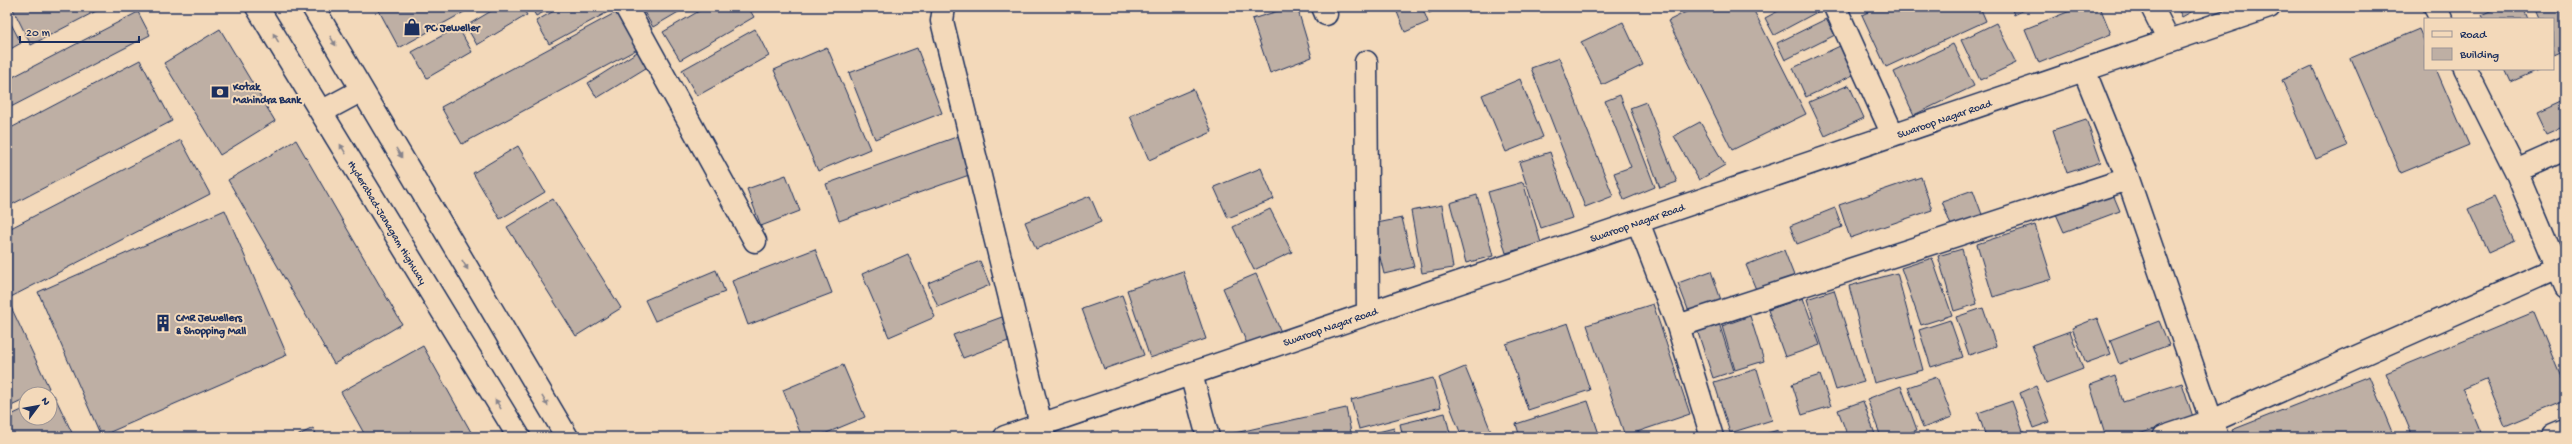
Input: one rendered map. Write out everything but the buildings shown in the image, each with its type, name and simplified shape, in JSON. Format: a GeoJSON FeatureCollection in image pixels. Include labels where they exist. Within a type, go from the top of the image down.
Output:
{"type":"FeatureCollection","features":[{"type":"Feature","properties":{"kind":"main road","name":"Hyderabad-Janagam Highway"},"geometry":{"type":"LineString","coordinates":[[257,7],[519,437]]}},
{"type":"Feature","properties":{"kind":"main road"},"geometry":{"type":"LineString","coordinates":[[313,7],[567,437]]}},
{"type":"Feature","properties":{"kind":"main road"},"geometry":{"type":"LineString","coordinates":[[626,7],[755,241]]}},
{"type":"Feature","properties":{"kind":"main road"},"geometry":{"type":"LineString","coordinates":[[1835,7],[1893,135]]}},
{"type":"Feature","properties":{"kind":"main road"},"geometry":{"type":"LineString","coordinates":[[2152,7],[2169,41]]}},
{"type":"Feature","properties":{"kind":"main road","name":"Swaroop Nagar Road"},"geometry":{"type":"LineString","coordinates":[[1005,437],[1042,431],[1191,374],[2269,7]]}},
{"type":"Feature","properties":{"kind":"main road"},"geometry":{"type":"LineString","coordinates":[[2435,7],[2440,18]]}},
{"type":"Feature","properties":{"kind":"main road"},"geometry":{"type":"LineString","coordinates":[[938,12],[1042,431]]}},
{"type":"Feature","properties":{"kind":"main road"},"geometry":{"type":"LineString","coordinates":[[1366,62],[1368,313]]}},
{"type":"Feature","properties":{"kind":"main road"},"geometry":{"type":"LineString","coordinates":[[2084,70],[2128,179],[2214,429]]}},
{"type":"Feature","properties":{"kind":"main road"},"geometry":{"type":"LineString","coordinates":[[2164,437],[2214,429],[2561,278],[2516,171],[2466,70]]}},
{"type":"Feature","properties":{"kind":"main road"},"geometry":{"type":"LineString","coordinates":[[321,112],[362,90]]}},
{"type":"Feature","properties":{"kind":"main road"},"geometry":{"type":"LineString","coordinates":[[2516,171],[2565,149]]}},
{"type":"Feature","properties":{"kind":"main road"},"geometry":{"type":"LineString","coordinates":[[1678,326],[2128,179]]}},
{"type":"Feature","properties":{"kind":"main road"},"geometry":{"type":"LineString","coordinates":[[1638,222],[1678,326],[1712,437]]}},
{"type":"Feature","properties":{"kind":"main road"},"geometry":{"type":"LineString","coordinates":[[1191,374],[1208,437]]}},
{"type":"Feature","properties":{"kind":"main road"},"geometry":{"type":"LineString","coordinates":[[2553,437],[2565,432]]}},
{"type":"Feature","properties":{"kind":"place","name":"PC Jeweller"},"geometry":{"type":"Point","coordinates":[412,27]}},
{"type":"Feature","properties":{"kind":"place","name":"Kotak Mahindra Bank"},"geometry":{"type":"Point","coordinates":[220,92]}},
{"type":"Feature","properties":{"kind":"place","name":"CMR Jewellers & Shopping Mall"},"geometry":{"type":"Point","coordinates":[163,323]}}]}
